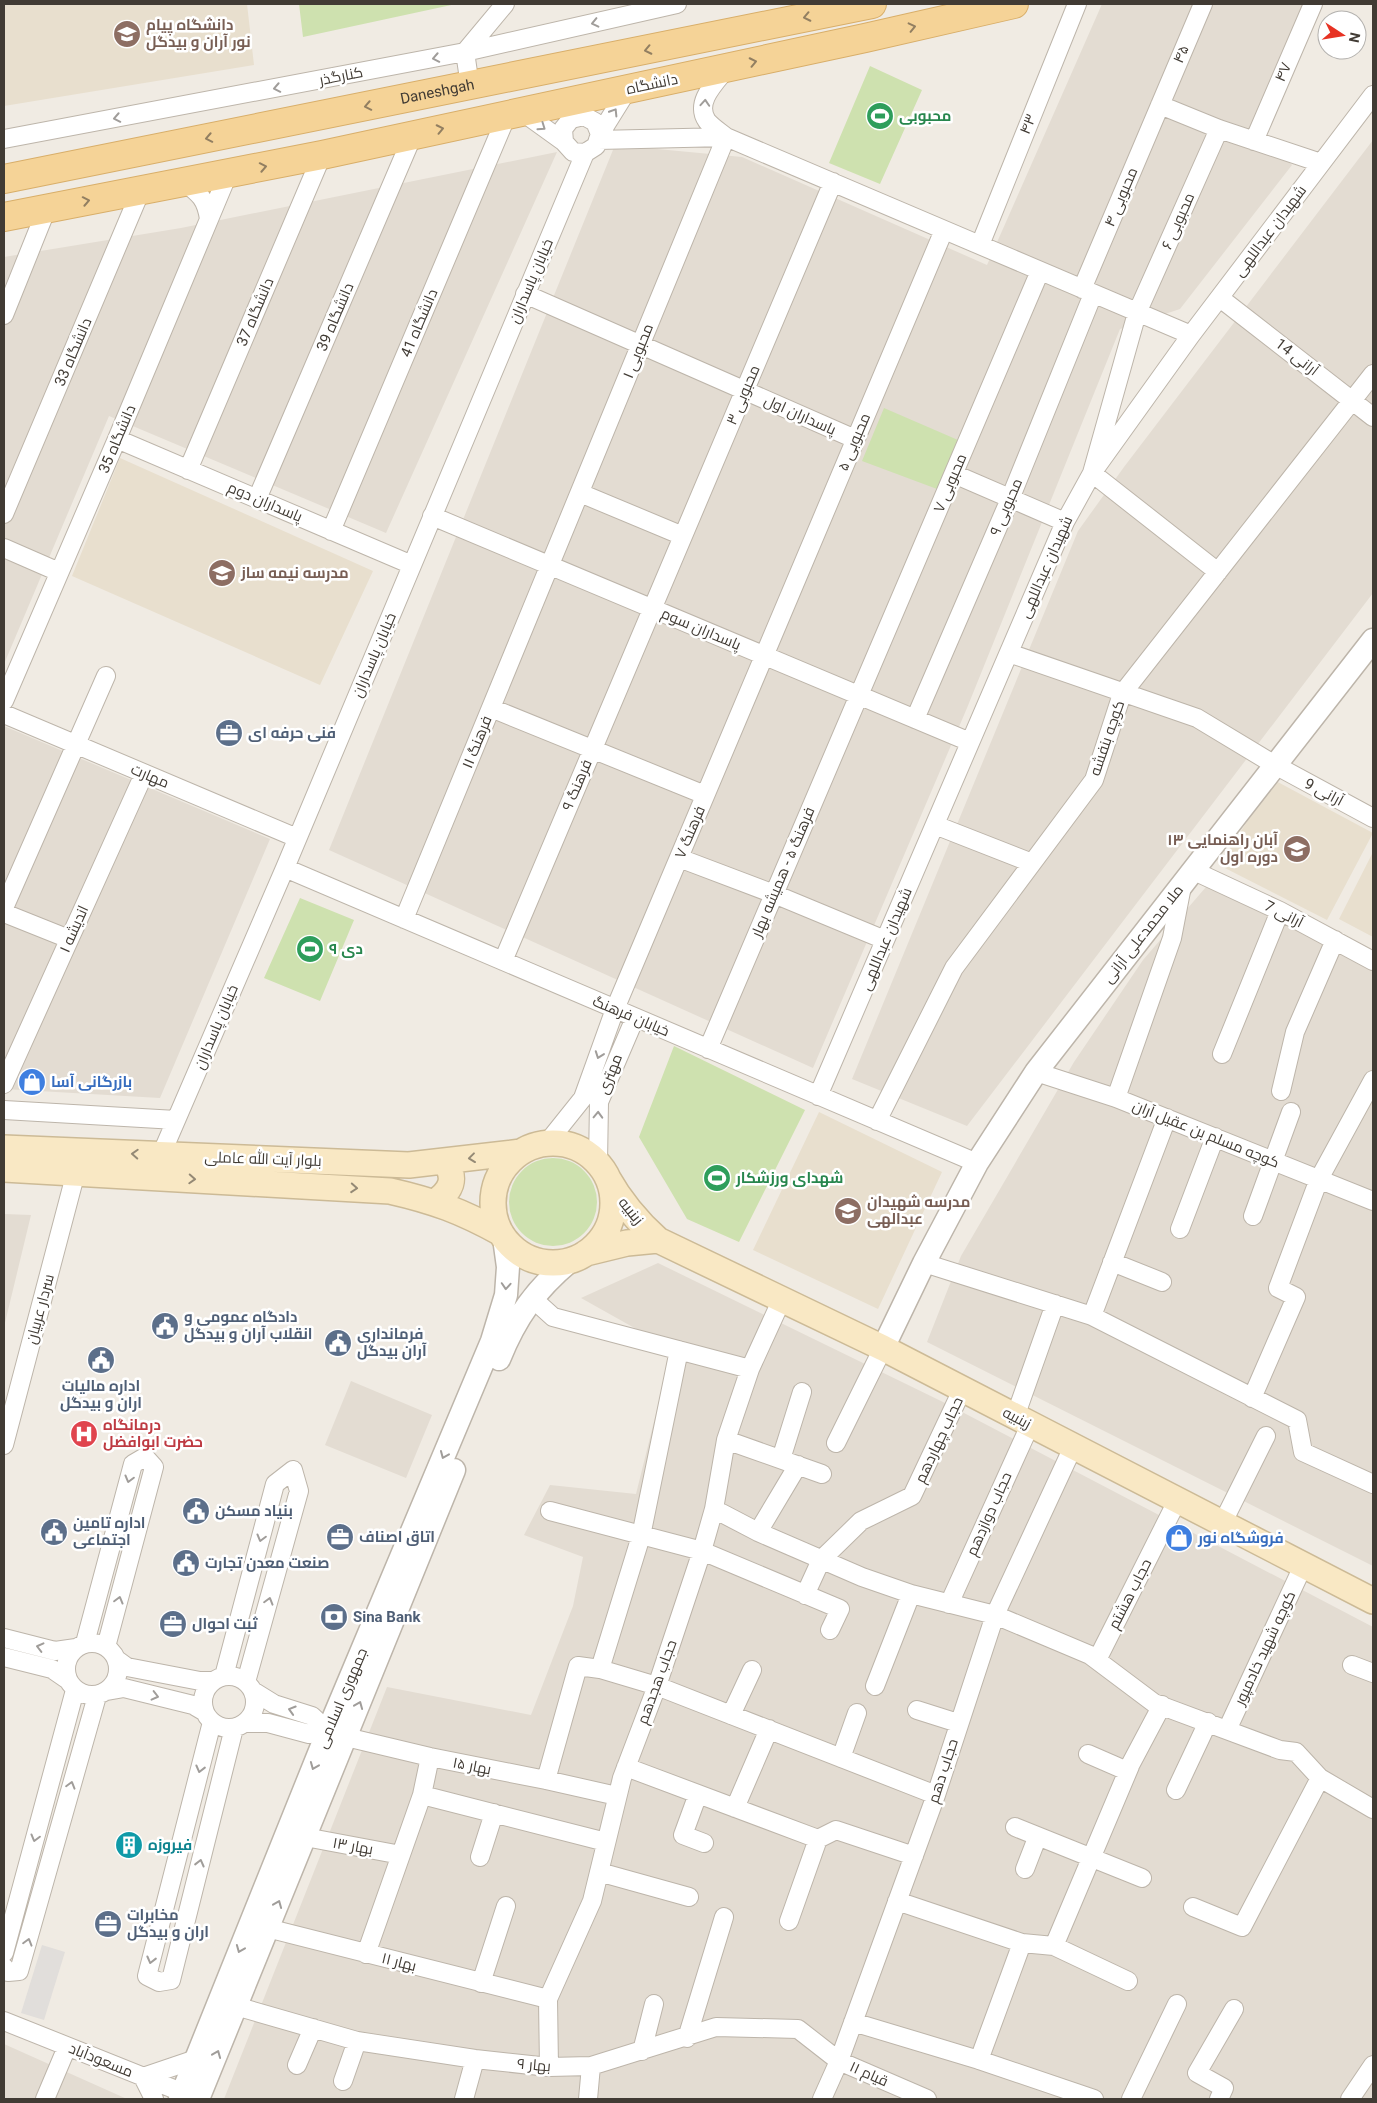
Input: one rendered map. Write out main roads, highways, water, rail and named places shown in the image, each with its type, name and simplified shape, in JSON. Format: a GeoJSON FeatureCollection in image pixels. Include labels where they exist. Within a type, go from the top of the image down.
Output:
{"type":"FeatureCollection","features":[{"type":"Feature","properties":{"kind":"main road","name":"دانشگاه"},"geometry":{"type":"LineString","coordinates":[[4,217],[322,155],[866,38],[1014,4]]}},
{"type":"Feature","properties":{"kind":"main road"},"geometry":{"type":"LineString","coordinates":[[865,5],[866,38]]}},
{"type":"Feature","properties":{"kind":"main road","name":"Daneshgah"},"geometry":{"type":"LineString","coordinates":[[4,179],[865,5]]}},
{"type":"Feature","properties":{"kind":"main road"},"geometry":{"type":"LineString","coordinates":[[554,1142],[571,1145],[586,1152],[603,1170],[612,1194],[612,1210],[608,1227],[599,1242],[578,1257],[554,1263],[533,1260],[514,1250],[502,1236],[494,1213],[493,1195],[498,1178],[508,1163],[521,1152],[536,1145],[554,1142]]}},
{"type":"Feature","properties":{"kind":"main road","name":"بلوار آیت‌ الله عاملی"},"geometry":{"type":"LineString","coordinates":[[4,1148],[409,1165],[521,1152]]}},
{"type":"Feature","properties":{"kind":"main road"},"geometry":{"type":"LineString","coordinates":[[435,1202],[445,1195],[451,1184],[450,1170],[445,1162]]}},
{"type":"Feature","properties":{"kind":"main road","name":"بلوار آیت‌ الله عاملی"},"geometry":{"type":"LineString","coordinates":[[4,1169],[390,1191],[435,1202],[471,1216],[502,1236]]}},
{"type":"Feature","properties":{"kind":"main road","name":"زینبیه"},"geometry":{"type":"LineString","coordinates":[[603,1170],[620,1200],[658,1240],[883,1348],[1373,1602]]}},
{"type":"Feature","properties":{"kind":"main road","name":"زینبیه"},"geometry":{"type":"LineString","coordinates":[[578,1257],[628,1243],[658,1240]]}},
{"type":"Feature","properties":{"kind":"place","name":"دانشگاه پیام نور آران و بیدگل"},"geometry":{"type":"Point","coordinates":[127,34]}},
{"type":"Feature","properties":{"kind":"place","name":"محبوبی"},"geometry":{"type":"Point","coordinates":[880,116]}},
{"type":"Feature","properties":{"kind":"place","name":"مدرسه نیمه ساز"},"geometry":{"type":"Point","coordinates":[222,573]}},
{"type":"Feature","properties":{"kind":"place","name":"فنی حرفه ای"},"geometry":{"type":"Point","coordinates":[229,733]}},
{"type":"Feature","properties":{"kind":"place","name":"۱۳ آبان راهنمایی دوره اول"},"geometry":{"type":"Point","coordinates":[1297,849]}},
{"type":"Feature","properties":{"kind":"place","name":"۹ دی"},"geometry":{"type":"Point","coordinates":[310,949]}},
{"type":"Feature","properties":{"kind":"place","name":"بازرگانی آسا"},"geometry":{"type":"Point","coordinates":[32,1082]}},
{"type":"Feature","properties":{"kind":"place","name":"شهدای ورزشکار"},"geometry":{"type":"Point","coordinates":[717,1178]}},
{"type":"Feature","properties":{"kind":"place","name":"مدرسه شهیدان عبدالهی"},"geometry":{"type":"Point","coordinates":[848,1211]}},
{"type":"Feature","properties":{"kind":"place","name":"دادگاه عمومی و انقلاب آران و بیدگل"},"geometry":{"type":"Point","coordinates":[165,1326]}},
{"type":"Feature","properties":{"kind":"place","name":"فرمانداری آران بیدگل"},"geometry":{"type":"Point","coordinates":[338,1343]}},
{"type":"Feature","properties":{"kind":"place","name":"اداره مالیات اران و بیدگل"},"geometry":{"type":"Point","coordinates":[101,1360]}},
{"type":"Feature","properties":{"kind":"place","name":"درمانگاه حضرت ابوافضل"},"geometry":{"type":"Point","coordinates":[84,1434]}},
{"type":"Feature","properties":{"kind":"place","name":"بنیاد مسکن"},"geometry":{"type":"Point","coordinates":[196,1511]}},
{"type":"Feature","properties":{"kind":"place","name":"اداره تامین اجتماعی"},"geometry":{"type":"Point","coordinates":[54,1532]}},
{"type":"Feature","properties":{"kind":"place","name":"اتاق اصناف"},"geometry":{"type":"Point","coordinates":[340,1537]}},
{"type":"Feature","properties":{"kind":"place","name":"فروشگاه نور"},"geometry":{"type":"Point","coordinates":[1179,1538]}},
{"type":"Feature","properties":{"kind":"place","name":"صنعت معدن تجارت"},"geometry":{"type":"Point","coordinates":[186,1563]}},
{"type":"Feature","properties":{"kind":"place","name":"Sina Bank"},"geometry":{"type":"Point","coordinates":[334,1617]}},
{"type":"Feature","properties":{"kind":"place","name":"ثبت احوال"},"geometry":{"type":"Point","coordinates":[173,1624]}},
{"type":"Feature","properties":{"kind":"place","name":"فیروزه"},"geometry":{"type":"Point","coordinates":[129,1845]}},
{"type":"Feature","properties":{"kind":"place","name":"مخابرات اران و بیدگل"},"geometry":{"type":"Point","coordinates":[108,1924]}}]}
